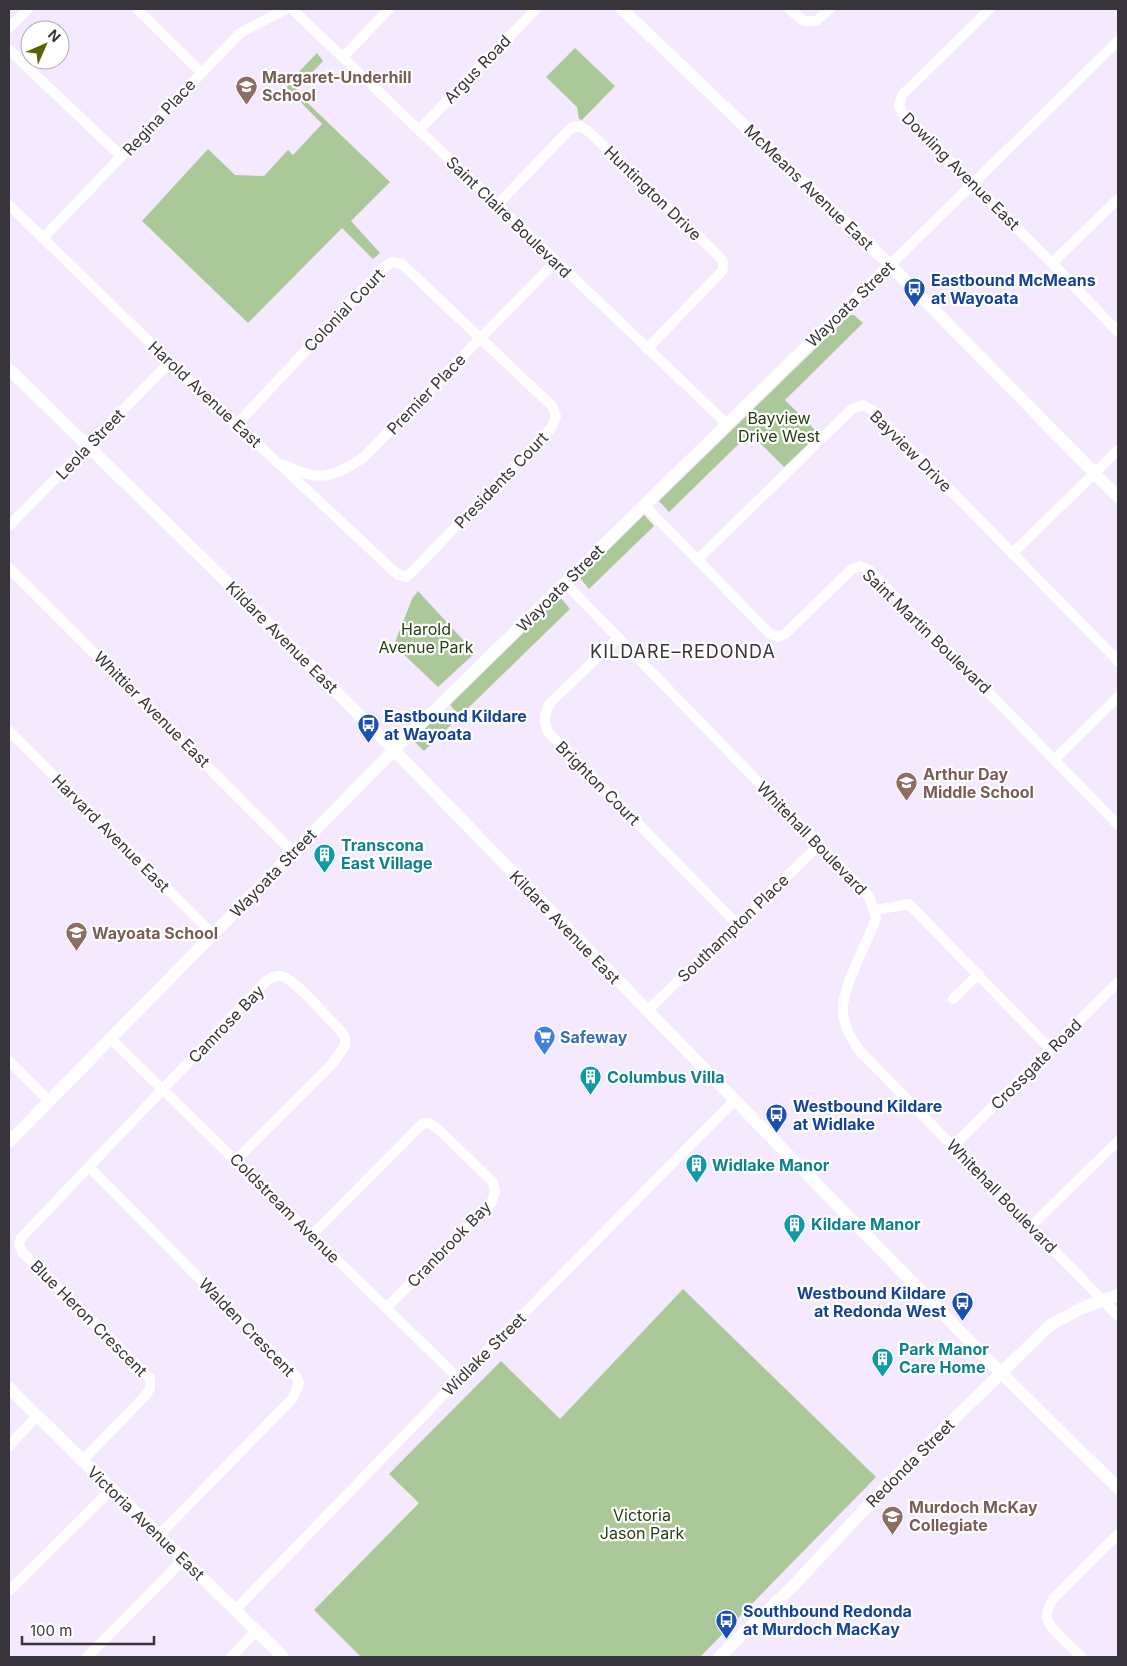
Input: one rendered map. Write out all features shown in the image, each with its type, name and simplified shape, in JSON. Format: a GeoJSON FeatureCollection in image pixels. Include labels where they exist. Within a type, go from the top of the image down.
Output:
{"type":"FeatureCollection","features":[{"type":"Feature","properties":{"kind":"street"},"geometry":{"type":"LineString","coordinates":[[9,28],[28,9]]}},
{"type":"Feature","properties":{"kind":"street"},"geometry":{"type":"LineString","coordinates":[[136,9],[201,72]]}},
{"type":"Feature","properties":{"kind":"street","name":"Regina Place"},"geometry":{"type":"LineString","coordinates":[[43,238],[240,33],[286,9]]}},
{"type":"Feature","properties":{"kind":"street","name":"Saint Claire Boulevard"},"geometry":{"type":"LineString","coordinates":[[292,9],[554,262],[727,424]]}},
{"type":"Feature","properties":{"kind":"street"},"geometry":{"type":"LineString","coordinates":[[343,57],[389,9]]}},
{"type":"Feature","properties":{"kind":"street","name":"Argus Road"},"geometry":{"type":"LineString","coordinates":[[419,130],[536,9]]}},
{"type":"Feature","properties":{"kind":"street","name":"McMeans Avenue East"},"geometry":{"type":"LineString","coordinates":[[622,9],[890,264],[1118,497]]}},
{"type":"Feature","properties":{"kind":"street"},"geometry":{"type":"LineString","coordinates":[[789,9],[804,21],[816,21],[830,9]]}},
{"type":"Feature","properties":{"kind":"street","name":"Dowling Avenue East"},"geometry":{"type":"LineString","coordinates":[[990,9],[899,100],[902,113],[1052,262],[1118,332]]}},
{"type":"Feature","properties":{"kind":"street","name":"Wayoata Street"},"geometry":{"type":"LineString","coordinates":[[9,1142],[394,750],[1118,41]]}},
{"type":"Feature","properties":{"kind":"street"},"geometry":{"type":"LineString","coordinates":[[9,50],[121,156]]}},
{"type":"Feature","properties":{"kind":"street","name":"Huntington Drive"},"geometry":{"type":"LineString","coordinates":[[496,205],[571,128],[580,126],[588,131],[718,255],[723,262],[722,270],[647,349]]}},
{"type":"Feature","properties":{"kind":"street"},"geometry":{"type":"LineString","coordinates":[[1052,262],[1118,199]]}},
{"type":"Feature","properties":{"kind":"street","name":"Harold Avenue East"},"geometry":{"type":"LineString","coordinates":[[9,205],[170,362],[392,572],[406,577]]}},
{"type":"Feature","properties":{"kind":"street","name":"Colonial Court"},"geometry":{"type":"LineString","coordinates":[[237,424],[383,268],[392,262],[402,264],[480,338]]}},
{"type":"Feature","properties":{"kind":"street","name":"Premier Place"},"geometry":{"type":"LineString","coordinates":[[276,461],[300,473],[321,477],[342,472],[364,457],[554,262]]}},
{"type":"Feature","properties":{"kind":"street","name":"Presidents Court"},"geometry":{"type":"LineString","coordinates":[[406,577],[553,425],[556,416],[552,406],[480,338]]}},
{"type":"Feature","properties":{"kind":"street","name":"Leola Street"},"geometry":{"type":"LineString","coordinates":[[9,526],[170,362]]}},
{"type":"Feature","properties":{"kind":"street","name":"Kildare Avenue East"},"geometry":{"type":"LineString","coordinates":[[9,369],[89,446],[394,750],[647,1011],[1118,1488]]}},
{"type":"Feature","properties":{"kind":"street","name":"Bayview Drive"},"geometry":{"type":"LineString","coordinates":[[697,560],[852,409],[863,405],[872,410],[1118,661]]}},
{"type":"Feature","properties":{"kind":"street"},"geometry":{"type":"LineString","coordinates":[[1012,554],[1118,450]]}},
{"type":"Feature","properties":{"kind":"street","name":"Saint Martin Boulevard"},"geometry":{"type":"LineString","coordinates":[[644,505],[770,634],[778,637],[785,634],[852,569],[860,566],[869,570],[1118,825]]}},
{"type":"Feature","properties":{"kind":"street","name":"Whittier Avenue East"},"geometry":{"type":"LineString","coordinates":[[9,568],[294,852]]}},
{"type":"Feature","properties":{"kind":"street","name":"Whitehall Boulevard"},"geometry":{"type":"LineString","coordinates":[[565,582],[869,896],[876,918],[844,998],[844,1020],[859,1050],[1118,1316]]}},
{"type":"Feature","properties":{"kind":"street","name":"Brighton Court"},"geometry":{"type":"LineString","coordinates":[[618,638],[550,704],[543,722],[548,732],[737,924]]}},
{"type":"Feature","properties":{"kind":"street"},"geometry":{"type":"LineString","coordinates":[[1055,759],[1118,697]]}},
{"type":"Feature","properties":{"kind":"street","name":"Harvard Avenue East"},"geometry":{"type":"LineString","coordinates":[[9,731],[213,934]]}},
{"type":"Feature","properties":{"kind":"street","name":"Southampton Place"},"geometry":{"type":"LineString","coordinates":[[647,1011],[819,845]]}},
{"type":"Feature","properties":{"kind":"street"},"geometry":{"type":"LineString","coordinates":[[875,910],[909,904],[1050,1049]]}},
{"type":"Feature","properties":{"kind":"street"},"geometry":{"type":"LineString","coordinates":[[953,998],[979,974]]}},
{"type":"Feature","properties":{"kind":"street","name":"Camrose Bay"},"geometry":{"type":"LineString","coordinates":[[164,1090],[267,980],[274,976],[282,976],[294,985],[340,1030],[345,1037],[346,1046],[332,1064],[236,1160]]}},
{"type":"Feature","properties":{"kind":"street","name":"Crossgate Road"},"geometry":{"type":"LineString","coordinates":[[953,1146],[1118,982]]}},
{"type":"Feature","properties":{"kind":"street","name":"Coldstream Avenue"},"geometry":{"type":"LineString","coordinates":[[110,1038],[459,1379]]}},
{"type":"Feature","properties":{"kind":"street"},"geometry":{"type":"LineString","coordinates":[[9,1061],[49,1101]]}},
{"type":"Feature","properties":{"kind":"street","name":"Blue Heron Crescent"},"geometry":{"type":"LineString","coordinates":[[82,1461],[146,1394],[150,1388],[150,1378],[23,1253],[19,1245],[24,1232],[164,1090]]}},
{"type":"Feature","properties":{"kind":"street","name":"Widlake Street"},"geometry":{"type":"LineString","coordinates":[[235,1610],[459,1379],[736,1100]]}},
{"type":"Feature","properties":{"kind":"street","name":"Cranbrook Bay"},"geometry":{"type":"LineString","coordinates":[[312,1236],[422,1124],[430,1124],[438,1129],[493,1182],[495,1193],[491,1203],[386,1308]]}},
{"type":"Feature","properties":{"kind":"street"},"geometry":{"type":"LineString","coordinates":[[1032,1226],[1118,1141]]}},
{"type":"Feature","properties":{"kind":"street","name":"Walden Crescent"},"geometry":{"type":"LineString","coordinates":[[89,1167],[296,1376],[299,1383],[293,1398],[158,1536]]}},
{"type":"Feature","properties":{"kind":"street","name":"Redonda Street"},"geometry":{"type":"LineString","coordinates":[[720,1657],[793,1586],[889,1483],[1050,1325],[1082,1308],[1118,1295]]}},
{"type":"Feature","properties":{"kind":"street","name":"Victoria Avenue East"},"geometry":{"type":"LineString","coordinates":[[9,1388],[36,1417],[283,1657]]}},
{"type":"Feature","properties":{"kind":"street"},"geometry":{"type":"LineString","coordinates":[[9,1446],[36,1417]]}},
{"type":"Feature","properties":{"kind":"street"},"geometry":{"type":"LineString","coordinates":[[9,1591],[111,1490]]}},
{"type":"Feature","properties":{"kind":"street"},"geometry":{"type":"LineString","coordinates":[[1082,1657],[1050,1625],[1046,1616],[1053,1599],[1118,1534]]}},
{"type":"Feature","properties":{"kind":"street"},"geometry":{"type":"LineString","coordinates":[[87,1657],[183,1560]]}},
{"type":"Feature","properties":{"kind":"street"},"geometry":{"type":"LineString","coordinates":[[231,1657],[256,1631]]}},
{"type":"Feature","properties":{"kind":"green space"},"geometry":{"type":"Polygon","coordinates":[[[575,48],[615,86],[582,120],[579,119],[577,107],[546,77],[575,48]]]}},
{"type":"Feature","properties":{"kind":"green space"},"geometry":{"type":"Polygon","coordinates":[[[317,53],[323,61],[295,91],[390,182],[351,221],[380,253],[373,259],[342,228],[248,323],[142,221],[208,149],[235,175],[264,176],[288,150],[293,155],[322,124],[287,88],[288,83],[317,53]]]}},
{"type":"Feature","properties":{"kind":"green space","name":"Bayview Drive West"},"geometry":{"type":"Polygon","coordinates":[[[850,315],[854,315],[863,323],[785,400],[819,434],[784,467],[750,433],[669,512],[659,501],[850,315]]]}},
{"type":"Feature","properties":{"kind":"green space"},"geometry":{"type":"Polygon","coordinates":[[[644,515],[654,526],[589,589],[580,578],[644,515]]]}},
{"type":"Feature","properties":{"kind":"green space","name":"Harold Avenue Park"},"geometry":{"type":"Polygon","coordinates":[[[418,591],[475,653],[438,687],[394,645],[412,599],[418,591]]]}},
{"type":"Feature","properties":{"kind":"green space"},"geometry":{"type":"Polygon","coordinates":[[[560,597],[570,609],[460,716],[450,705],[560,597]]]}},
{"type":"Feature","properties":{"kind":"green space"},"geometry":{"type":"Polygon","coordinates":[[[441,713],[445,713],[454,722],[424,751],[413,740],[441,713]]]}},
{"type":"Feature","properties":{"kind":"green space","name":"Victoria Jason Park"},"geometry":{"type":"Polygon","coordinates":[[[683,1289],[876,1477],[700,1657],[361,1657],[314,1610],[419,1503],[389,1474],[501,1361],[560,1419],[683,1289]]]}},
{"type":"Feature","properties":{"kind":"place","name":"Margaret-Underhill School"},"geometry":{"type":"Point","coordinates":[246,105]}},
{"type":"Feature","properties":{"kind":"place","name":"Eastbound McMeans at Wayoata"},"geometry":{"type":"Point","coordinates":[915,308]}},
{"type":"Feature","properties":{"kind":"place","name":"Eastbound Kildare at Wayoata"},"geometry":{"type":"Point","coordinates":[368,744]}},
{"type":"Feature","properties":{"kind":"place","name":"Arthur Day Middle School"},"geometry":{"type":"Point","coordinates":[907,802]}},
{"type":"Feature","properties":{"kind":"place","name":"Transcona East Village"},"geometry":{"type":"Point","coordinates":[325,873]}},
{"type":"Feature","properties":{"kind":"place","name":"Wayoata School"},"geometry":{"type":"Point","coordinates":[76,952]}},
{"type":"Feature","properties":{"kind":"place","name":"Safeway"},"geometry":{"type":"Point","coordinates":[544,1056]}},
{"type":"Feature","properties":{"kind":"place","name":"Columbus Villa"},"geometry":{"type":"Point","coordinates":[591,1096]}},
{"type":"Feature","properties":{"kind":"place","name":"Westbound Kildare at Widlake"},"geometry":{"type":"Point","coordinates":[777,1134]}},
{"type":"Feature","properties":{"kind":"place","name":"Widlake Manor"},"geometry":{"type":"Point","coordinates":[696,1184]}},
{"type":"Feature","properties":{"kind":"place","name":"Kildare Manor"},"geometry":{"type":"Point","coordinates":[795,1243]}},
{"type":"Feature","properties":{"kind":"place","name":"Westbound Kildare at Redonda West"},"geometry":{"type":"Point","coordinates":[962,1321]}},
{"type":"Feature","properties":{"kind":"place","name":"Park Manor Care Home"},"geometry":{"type":"Point","coordinates":[883,1377]}},
{"type":"Feature","properties":{"kind":"place","name":"Murdoch McKay Collegiate"},"geometry":{"type":"Point","coordinates":[893,1535]}},
{"type":"Feature","properties":{"kind":"place","name":"Southbound Redonda at Murdoch MacKay"},"geometry":{"type":"Point","coordinates":[727,1639]}},
{"type":"Feature","properties":{"kind":"district","name":"KILDARE–REDONDA"},"geometry":{"type":"Point","coordinates":[683,652]}}]}
